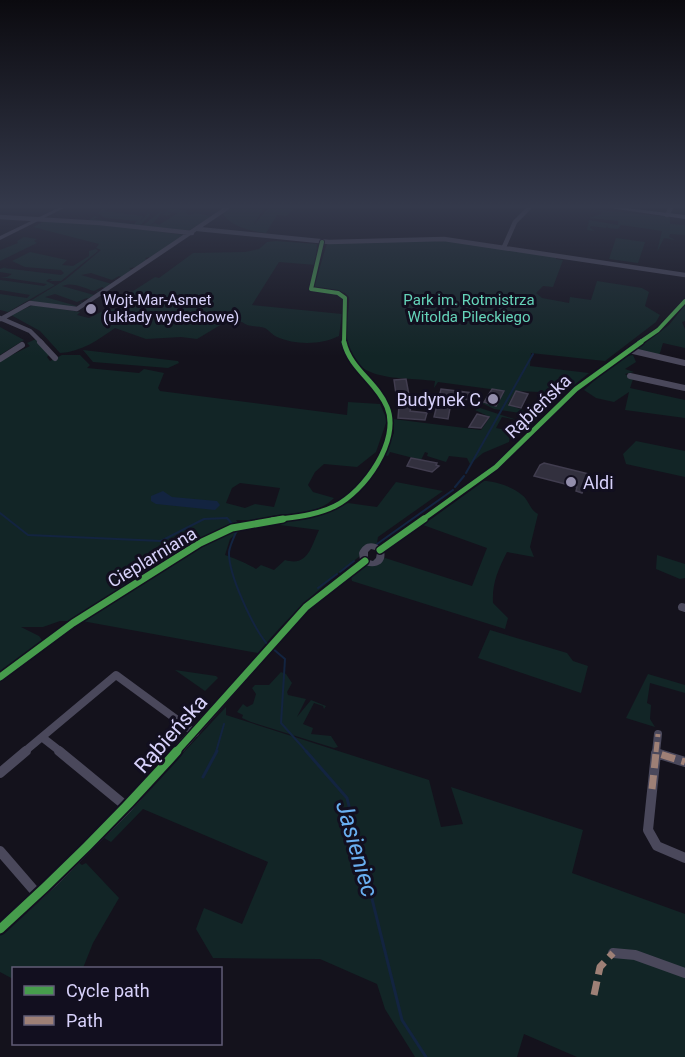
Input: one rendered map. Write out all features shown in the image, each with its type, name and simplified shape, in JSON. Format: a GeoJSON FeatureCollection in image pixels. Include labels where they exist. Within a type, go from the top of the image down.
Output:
{"type":"FeatureCollection","features":[{"type":"Feature","properties":{"kind":"street"},"geometry":{"type":"LineString","coordinates":[[1,319],[30,303],[77,309],[155,257]]}},
{"type":"Feature","properties":{"kind":"street","name":"Cieplarniana"},"geometry":{"type":"LineString","coordinates":[[0,677],[49,639],[182,555],[235,527],[301,516],[346,501],[360,485],[389,436],[391,420],[370,380],[353,366],[345,348],[343,332],[345,298],[338,293],[314,291],[311,288],[318,257]]}},
{"type":"Feature","properties":{"kind":"street"},"geometry":{"type":"LineString","coordinates":[[571,257],[685,275]]}},
{"type":"Feature","properties":{"kind":"street","name":"Rąbieńska"},"geometry":{"type":"LineString","coordinates":[[0,929],[38,895],[126,807],[306,607],[365,561],[372,563],[380,561],[383,555],[380,550],[490,472],[580,385],[662,327],[685,301]]}},
{"type":"Feature","properties":{"kind":"street"},"geometry":{"type":"LineString","coordinates":[[1,319],[30,331],[55,358]]}},
{"type":"Feature","properties":{"kind":"street"},"geometry":{"type":"LineString","coordinates":[[0,359],[22,345]]}},
{"type":"Feature","properties":{"kind":"street"},"geometry":{"type":"LineString","coordinates":[[629,351],[685,363]]}},
{"type":"Feature","properties":{"kind":"street"},"geometry":{"type":"LineString","coordinates":[[630,376],[685,388]]}},
{"type":"Feature","properties":{"kind":"street"},"geometry":{"type":"LineString","coordinates":[[0,773],[116,675],[195,733]]}},
{"type":"Feature","properties":{"kind":"street"},"geometry":{"type":"LineString","coordinates":[[658,734],[649,834],[660,849],[685,858]]}},
{"type":"Feature","properties":{"kind":"street"},"geometry":{"type":"LineString","coordinates":[[43,738],[126,807]]}},
{"type":"Feature","properties":{"kind":"street"},"geometry":{"type":"LineString","coordinates":[[656,753],[685,762]]}},
{"type":"Feature","properties":{"kind":"street"},"geometry":{"type":"LineString","coordinates":[[0,851],[38,895]]}},
{"type":"Feature","properties":{"kind":"street"},"geometry":{"type":"LineString","coordinates":[[613,953],[635,955],[685,973]]}},
{"type":"Feature","properties":{"kind":"green space"},"geometry":{"type":"Polygon","coordinates":[[[19,257],[55,257],[67,260],[62,265],[73,266],[90,257],[61,281],[49,281],[52,279],[49,279],[46,281],[55,285],[8,312],[0,310],[0,294],[27,298],[30,295],[0,290],[0,280],[44,286],[47,284],[0,277],[12,274],[0,272],[0,269],[11,265],[4,268],[61,275],[64,273],[61,270],[25,267],[12,261],[19,257]]]}},
{"type":"Feature","properties":{"kind":"green space"},"geometry":{"type":"Polygon","coordinates":[[[92,257],[149,257],[145,258],[148,261],[140,267],[129,268],[134,271],[123,278],[119,276],[112,280],[91,273],[81,275],[112,284],[116,281],[114,279],[118,281],[106,289],[102,287],[94,291],[75,285],[62,286],[94,295],[98,293],[96,291],[100,292],[88,299],[77,302],[55,294],[45,297],[77,306],[72,308],[30,301],[65,280],[92,257]]]}},
{"type":"Feature","properties":{"kind":"green space"},"geometry":{"type":"Polygon","coordinates":[[[187,257],[316,257],[316,265],[279,262],[252,305],[342,314],[339,336],[308,343],[284,340],[265,328],[242,322],[222,324],[197,339],[181,337],[146,339],[115,328],[82,348],[60,353],[40,331],[11,315],[33,305],[80,312],[77,315],[89,318],[103,311],[125,307],[124,304],[131,297],[130,293],[155,277],[159,278],[187,257]]]}},
{"type":"Feature","properties":{"kind":"green space","name":"Park im. Rotmistrza Witolda Pileckiego"},"geometry":{"type":"Polygon","coordinates":[[[323,257],[556,257],[563,260],[553,287],[543,286],[536,293],[542,298],[569,303],[570,297],[591,300],[597,281],[642,288],[649,292],[645,306],[660,315],[656,322],[605,361],[531,353],[530,366],[589,373],[564,393],[516,391],[508,404],[524,411],[520,415],[520,413],[494,409],[480,402],[496,406],[505,391],[438,382],[434,388],[435,381],[389,377],[364,369],[355,360],[348,347],[346,330],[349,297],[345,293],[314,287],[323,257]]]}},
{"type":"Feature","properties":{"kind":"green space"},"geometry":{"type":"Polygon","coordinates":[[[610,257],[640,257],[638,263],[610,257]]]}},
{"type":"Feature","properties":{"kind":"green space"},"geometry":{"type":"Polygon","coordinates":[[[685,305],[685,321],[682,322],[685,329],[685,348],[663,343],[659,356],[636,350],[669,325],[685,305]]]}},
{"type":"Feature","properties":{"kind":"green space"},"geometry":{"type":"Polygon","coordinates":[[[0,327],[24,340],[0,355],[0,327]]]}},
{"type":"Feature","properties":{"kind":"green space"},"geometry":{"type":"Polygon","coordinates":[[[36,339],[49,355],[47,357],[50,361],[62,355],[80,355],[90,365],[87,368],[139,373],[144,369],[164,373],[158,388],[160,391],[347,415],[348,402],[380,404],[387,420],[376,452],[357,467],[324,464],[315,472],[308,485],[313,492],[334,498],[315,510],[302,514],[259,520],[236,520],[242,529],[230,539],[225,555],[256,569],[261,565],[274,570],[285,560],[299,561],[311,549],[319,530],[280,525],[282,522],[325,512],[348,503],[377,507],[396,482],[443,491],[378,537],[377,543],[314,594],[258,653],[82,621],[60,621],[43,627],[21,627],[39,636],[42,640],[0,674],[0,361],[30,346],[27,343],[36,339]],[[240,483],[232,488],[226,503],[245,508],[255,504],[274,507],[280,488],[240,483]]]}},
{"type":"Feature","properties":{"kind":"green space"},"geometry":{"type":"Polygon","coordinates":[[[83,350],[178,361],[179,363],[168,368],[93,362],[83,350]]]}},
{"type":"Feature","properties":{"kind":"green space"},"geometry":{"type":"Polygon","coordinates":[[[633,355],[636,362],[625,369],[634,372],[625,374],[633,379],[630,388],[685,400],[685,418],[625,410],[629,392],[614,402],[596,398],[584,390],[620,359],[633,355]]]}},
{"type":"Feature","properties":{"kind":"green space"},"geometry":{"type":"Polygon","coordinates":[[[480,408],[517,420],[502,417],[496,428],[511,431],[509,442],[483,453],[470,464],[467,458],[449,456],[446,462],[427,456],[428,453],[425,452],[421,460],[390,452],[388,456],[384,455],[394,433],[393,419],[481,430],[490,417],[475,410],[480,408]]]}},
{"type":"Feature","properties":{"kind":"green space"},"geometry":{"type":"Polygon","coordinates":[[[636,441],[685,451],[685,477],[626,464],[623,454],[636,441]]]}},
{"type":"Feature","properties":{"kind":"green space"},"geometry":{"type":"Polygon","coordinates":[[[484,481],[504,485],[518,492],[538,514],[530,547],[534,557],[507,552],[496,577],[493,603],[508,618],[505,629],[352,581],[351,577],[379,556],[472,586],[487,548],[423,525],[484,481]]]}},
{"type":"Feature","properties":{"kind":"green space"},"geometry":{"type":"Polygon","coordinates":[[[657,555],[685,564],[685,578],[680,579],[656,569],[657,555]]]}},
{"type":"Feature","properties":{"kind":"green space"},"geometry":{"type":"Polygon","coordinates":[[[490,630],[567,653],[573,661],[588,666],[581,693],[478,658],[490,630]]]}},
{"type":"Feature","properties":{"kind":"green space"},"geometry":{"type":"Polygon","coordinates":[[[175,670],[216,676],[218,678],[205,691],[175,670]]]}},
{"type":"Feature","properties":{"kind":"green space"},"geometry":{"type":"Polygon","coordinates":[[[281,672],[286,674],[292,683],[287,692],[288,695],[306,699],[297,717],[311,700],[326,706],[324,709],[323,706],[314,703],[303,724],[313,728],[311,734],[331,736],[338,747],[334,748],[251,722],[242,718],[243,715],[237,712],[243,704],[247,707],[253,704],[256,694],[252,688],[255,685],[269,685],[281,672]]]}},
{"type":"Feature","properties":{"kind":"green space"},"geometry":{"type":"Polygon","coordinates":[[[648,674],[685,685],[685,693],[650,683],[647,703],[651,705],[650,719],[655,727],[626,718],[648,674]]]}},
{"type":"Feature","properties":{"kind":"green space"},"geometry":{"type":"Polygon","coordinates":[[[226,707],[226,715],[429,780],[441,827],[463,824],[451,787],[583,830],[572,873],[685,914],[685,1057],[577,1057],[524,1034],[517,1057],[415,1057],[385,1009],[377,984],[320,959],[213,958],[196,929],[204,908],[242,924],[268,862],[143,809],[111,842],[104,838],[226,707]]]}},
{"type":"Feature","properties":{"kind":"green space"},"geometry":{"type":"Polygon","coordinates":[[[78,862],[82,865],[86,863],[119,898],[93,943],[83,967],[12,967],[12,978],[0,972],[0,934],[78,862]]]}},
{"type":"Feature","properties":{"kind":"water"},"geometry":{"type":"Polygon","coordinates":[[[163,491],[172,497],[217,501],[220,505],[215,510],[156,504],[151,501],[151,496],[163,491]]]}},
{"type":"Feature","properties":{"kind":"building"},"geometry":{"type":"Polygon","coordinates":[[[406,379],[409,395],[396,394],[394,380],[406,379]]]}},
{"type":"Feature","properties":{"kind":"building"},"geometry":{"type":"Polygon","coordinates":[[[441,389],[473,393],[472,400],[452,398],[448,419],[434,417],[441,389]]]}},
{"type":"Feature","properties":{"kind":"building","name":"Budynek C"},"geometry":{"type":"Polygon","coordinates":[[[492,389],[504,391],[496,406],[484,402],[492,389]]]}},
{"type":"Feature","properties":{"kind":"building"},"geometry":{"type":"Polygon","coordinates":[[[516,391],[528,394],[521,408],[509,405],[516,391]]]}},
{"type":"Feature","properties":{"kind":"building"},"geometry":{"type":"Polygon","coordinates":[[[399,406],[411,407],[410,411],[427,413],[425,420],[398,418],[399,406]]]}},
{"type":"Feature","properties":{"kind":"building"},"geometry":{"type":"Polygon","coordinates":[[[477,414],[489,417],[481,428],[469,427],[477,414]]]}},
{"type":"Feature","properties":{"kind":"building"},"geometry":{"type":"Polygon","coordinates":[[[411,458],[437,463],[436,465],[439,466],[432,472],[407,466],[411,458]]]}},
{"type":"Feature","properties":{"kind":"building","name":"Aldi"},"geometry":{"type":"Polygon","coordinates":[[[544,463],[589,474],[582,493],[576,491],[577,487],[534,476],[540,465],[544,463]]]}},
{"type":"Feature","properties":{"kind":"waterway"},"geometry":{"type":"LineString","coordinates":[[466,473],[533,354]]}},
{"type":"Feature","properties":{"kind":"waterway"},"geometry":{"type":"LineString","coordinates":[[455,487],[464,476]]}},
{"type":"Feature","properties":{"kind":"waterway"},"geometry":{"type":"LineString","coordinates":[[377,544],[453,490]]}},
{"type":"Feature","properties":{"kind":"waterway","name":"Jasieniec"},"geometry":{"type":"LineString","coordinates":[[0,513],[28,535],[161,541],[204,519],[227,518],[237,530],[229,552],[237,586],[267,644]]}},
{"type":"Feature","properties":{"kind":"waterway"},"geometry":{"type":"LineString","coordinates":[[340,572],[354,561]]}},
{"type":"Feature","properties":{"kind":"waterway"},"geometry":{"type":"LineString","coordinates":[[318,588],[337,574]]}},
{"type":"Feature","properties":{"kind":"waterway","name":"Jasieniec"},"geometry":{"type":"LineString","coordinates":[[272,648],[285,659],[281,723],[307,752]]}},
{"type":"Feature","properties":{"kind":"waterway"},"geometry":{"type":"LineString","coordinates":[[216,752],[224,724]]}},
{"type":"Feature","properties":{"kind":"waterway"},"geometry":{"type":"LineString","coordinates":[[203,777],[217,751]]}},
{"type":"Feature","properties":{"kind":"waterway","name":"Jasieniec"},"geometry":{"type":"LineString","coordinates":[[306,751],[347,798],[402,1020],[426,1057]]}},
{"type":"Feature","properties":{"kind":"marked path"},"geometry":{"type":"LineString","coordinates":[[656,753],[658,734]]}},
{"type":"Feature","properties":{"kind":"marked path"},"geometry":{"type":"LineString","coordinates":[[652,789],[656,753],[685,762]]}},
{"type":"Feature","properties":{"kind":"marked path"},"geometry":{"type":"LineString","coordinates":[[594,995],[600,967],[613,953]]}},
{"type":"Feature","properties":{"kind":"cycle path"},"geometry":{"type":"LineString","coordinates":[[0,677],[73,623],[179,555],[221,532],[246,524],[319,512],[333,507],[352,495],[373,467],[385,445],[391,428],[390,416],[380,395],[356,367],[345,347],[343,335],[345,298],[338,293],[311,289],[318,257]]}},
{"type":"Feature","properties":{"kind":"cycle path"},"geometry":{"type":"LineString","coordinates":[[380,550],[496,467],[576,389],[658,330],[685,301]]}},
{"type":"Feature","properties":{"kind":"cycle path"},"geometry":{"type":"LineString","coordinates":[[0,929],[52,882],[127,807],[306,607],[365,561]]}},
{"type":"Feature","properties":{"kind":"place","name":"Wojt-Mar-Asmet (układy wydechowe)"},"geometry":{"type":"Point","coordinates":[91,309]}},
{"type":"Feature","properties":{"kind":"place","name":"Budynek C"},"geometry":{"type":"Point","coordinates":[493,399]}},
{"type":"Feature","properties":{"kind":"place","name":"Aldi"},"geometry":{"type":"Point","coordinates":[571,482]}}]}
